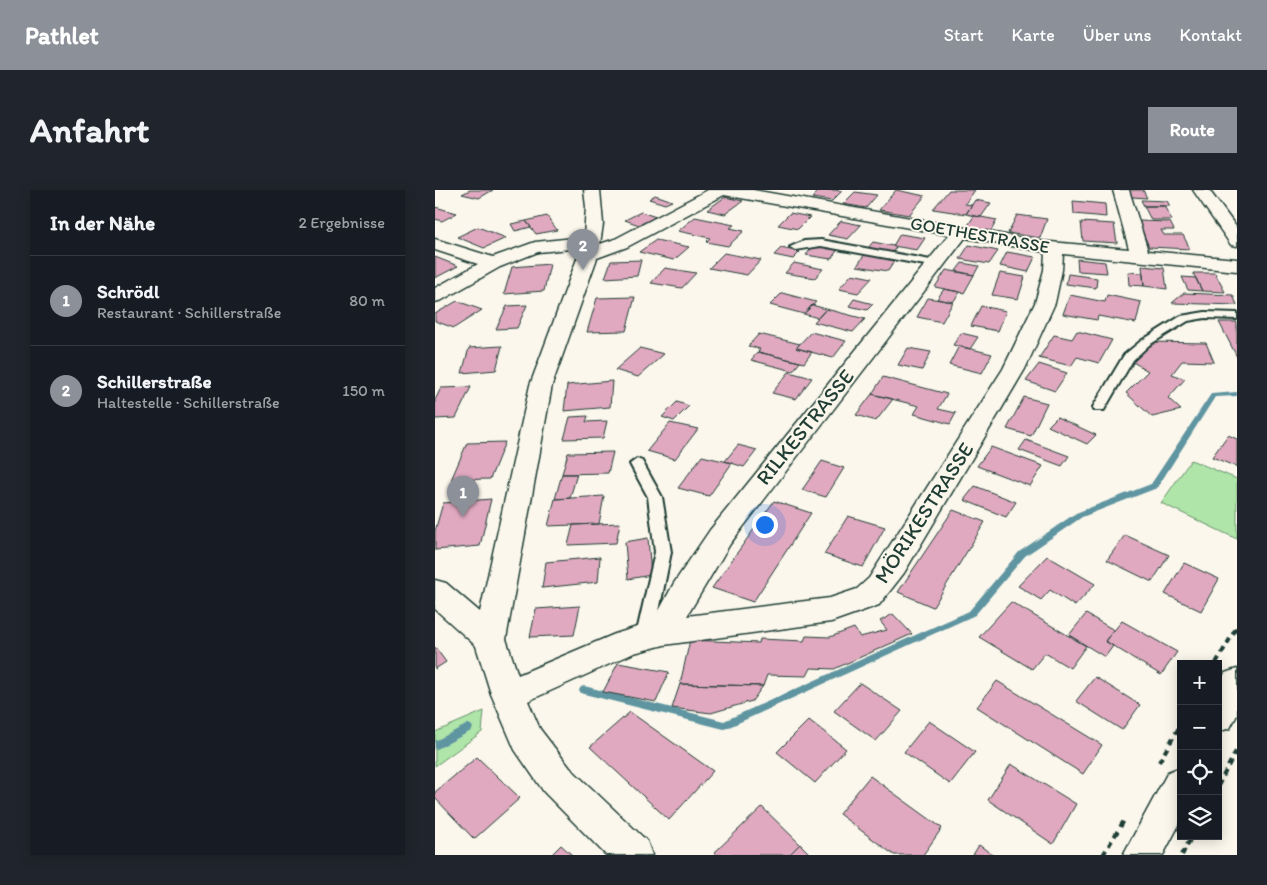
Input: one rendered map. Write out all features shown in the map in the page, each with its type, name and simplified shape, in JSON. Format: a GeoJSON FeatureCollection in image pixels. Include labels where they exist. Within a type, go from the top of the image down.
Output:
{"type":"FeatureCollection","features":[{"type":"Feature","properties":{"kind":"street"},"geometry":{"type":"LineString","coordinates":[[592,190],[595,211],[592,248],[554,344],[541,385],[490,639],[508,694],[527,739],[557,780],[633,855]]}},
{"type":"Feature","properties":{"kind":"street"},"geometry":{"type":"LineString","coordinates":[[435,296],[493,263],[541,246],[592,248],[621,243],[720,190]]}},
{"type":"Feature","properties":{"kind":"street","name":"GOETHESTRASSE"},"geometry":{"type":"LineString","coordinates":[[725,190],[1053,248],[1237,265]]}},
{"type":"Feature","properties":{"kind":"street"},"geometry":{"type":"LineString","coordinates":[[1121,190],[1140,256]]}},
{"type":"Feature","properties":{"kind":"street"},"geometry":{"type":"LineString","coordinates":[[1201,190],[1237,241]]}},
{"type":"Feature","properties":{"kind":"street","name":"RILKESTRASSE"},"geometry":{"type":"LineString","coordinates":[[654,634],[720,537],[760,484],[961,232]]}},
{"type":"Feature","properties":{"kind":"street"},"geometry":{"type":"LineString","coordinates":[[435,244],[493,263]]}},
{"type":"Feature","properties":{"kind":"street","name":"MÖRIKESTRASSE"},"geometry":{"type":"LineString","coordinates":[[508,694],[626,643],[654,634],[831,610],[868,597],[894,566],[1014,369],[1045,303],[1051,277],[1053,248]]}},
{"type":"Feature","properties":{"kind":"street"},"geometry":{"type":"LineString","coordinates":[[435,591],[490,639]]}},
{"type":"Feature","properties":{"kind":"street"},"geometry":{"type":"LineString","coordinates":[[1222,710],[1237,683]]}},
{"type":"Feature","properties":{"kind":"street"},"geometry":{"type":"LineString","coordinates":[[1142,855],[1177,791]]}},
{"type":"Feature","properties":{"kind":"lane"},"geometry":{"type":"LineString","coordinates":[[795,247],[804,244],[821,243],[936,264]]}},
{"type":"Feature","properties":{"kind":"lane"},"geometry":{"type":"LineString","coordinates":[[1099,407],[1128,358],[1145,342],[1185,318],[1205,315],[1237,316]]}},
{"type":"Feature","properties":{"kind":"lane"},"geometry":{"type":"LineString","coordinates":[[637,464],[655,498],[663,552],[654,634]]}},
{"type":"Feature","properties":{"kind":"path"},"geometry":{"type":"LineString","coordinates":[[1217,660],[1237,626]]}},
{"type":"Feature","properties":{"kind":"path"},"geometry":{"type":"LineString","coordinates":[[1222,778],[1237,749]]}},
{"type":"Feature","properties":{"kind":"path"},"geometry":{"type":"LineString","coordinates":[[1182,855],[1190,840]]}},
{"type":"Feature","properties":{"kind":"green space"},"geometry":{"type":"Polygon","coordinates":[[[1191,460],[1237,479],[1237,539],[1161,503],[1191,460]]]}},
{"type":"Feature","properties":{"kind":"green space"},"geometry":{"type":"Polygon","coordinates":[[[484,711],[482,732],[435,766],[435,732],[484,711]]]}},
{"type":"Feature","properties":{"kind":"building"},"geometry":{"type":"Polygon","coordinates":[[[470,190],[493,190],[479,198],[462,194],[470,190]]]}},
{"type":"Feature","properties":{"kind":"building"},"geometry":{"type":"Polygon","coordinates":[[[820,190],[842,191],[832,201],[812,198],[820,190]]]}},
{"type":"Feature","properties":{"kind":"building"},"geometry":{"type":"Polygon","coordinates":[[[896,190],[925,196],[909,215],[879,210],[896,190]]]}},
{"type":"Feature","properties":{"kind":"building"},"geometry":{"type":"Polygon","coordinates":[[[949,190],[975,190],[965,204],[972,205],[966,214],[933,209],[949,190]]]}},
{"type":"Feature","properties":{"kind":"building"},"geometry":{"type":"Polygon","coordinates":[[[1129,190],[1143,190],[1147,198],[1132,197],[1129,190]]]}},
{"type":"Feature","properties":{"kind":"building"},"geometry":{"type":"Polygon","coordinates":[[[855,192],[877,195],[866,208],[843,204],[855,192]]]}},
{"type":"Feature","properties":{"kind":"building"},"geometry":{"type":"Polygon","coordinates":[[[655,195],[672,201],[665,204],[649,199],[655,195]]]}},
{"type":"Feature","properties":{"kind":"building"},"geometry":{"type":"Polygon","coordinates":[[[725,197],[743,201],[725,214],[707,210],[725,197]]]}},
{"type":"Feature","properties":{"kind":"building"},"geometry":{"type":"Polygon","coordinates":[[[975,200],[991,203],[981,217],[966,214],[975,200]]]}},
{"type":"Feature","properties":{"kind":"building"},"geometry":{"type":"Polygon","coordinates":[[[1141,200],[1167,201],[1170,206],[1144,206],[1141,200]]]}},
{"type":"Feature","properties":{"kind":"building"},"geometry":{"type":"Polygon","coordinates":[[[1073,201],[1105,204],[1106,217],[1074,214],[1073,201]]]}},
{"type":"Feature","properties":{"kind":"building"},"geometry":{"type":"Polygon","coordinates":[[[1144,206],[1164,206],[1172,220],[1151,220],[1144,206]]]}},
{"type":"Feature","properties":{"kind":"building"},"geometry":{"type":"Polygon","coordinates":[[[435,207],[457,213],[442,221],[435,219],[435,207]]]}},
{"type":"Feature","properties":{"kind":"building"},"geometry":{"type":"Polygon","coordinates":[[[641,212],[656,217],[639,225],[625,220],[641,212]]]}},
{"type":"Feature","properties":{"kind":"building"},"geometry":{"type":"Polygon","coordinates":[[[790,213],[810,217],[798,229],[778,225],[790,213]]]}},
{"type":"Feature","properties":{"kind":"building"},"geometry":{"type":"Polygon","coordinates":[[[1017,215],[1047,219],[1040,238],[1008,233],[1017,215]]]}},
{"type":"Feature","properties":{"kind":"building"},"geometry":{"type":"Polygon","coordinates":[[[547,216],[557,230],[536,234],[526,221],[547,216]]]}},
{"type":"Feature","properties":{"kind":"building"},"geometry":{"type":"Polygon","coordinates":[[[974,216],[997,220],[991,231],[967,227],[974,216]]]}},
{"type":"Feature","properties":{"kind":"building"},"geometry":{"type":"Polygon","coordinates":[[[695,217],[734,225],[730,228],[744,231],[728,246],[706,242],[710,238],[678,231],[695,217]]]}},
{"type":"Feature","properties":{"kind":"building"},"geometry":{"type":"Polygon","coordinates":[[[526,221],[531,227],[515,231],[511,224],[526,221]]]}},
{"type":"Feature","properties":{"kind":"building"},"geometry":{"type":"Polygon","coordinates":[[[841,221],[861,225],[848,239],[828,235],[841,221]]]}},
{"type":"Feature","properties":{"kind":"building"},"geometry":{"type":"Polygon","coordinates":[[[1138,221],[1170,222],[1174,230],[1161,230],[1164,235],[1183,235],[1190,249],[1149,247],[1138,221]]]}},
{"type":"Feature","properties":{"kind":"building"},"geometry":{"type":"Polygon","coordinates":[[[1081,222],[1114,224],[1117,243],[1083,241],[1081,222]]]}},
{"type":"Feature","properties":{"kind":"building"},"geometry":{"type":"Polygon","coordinates":[[[478,227],[506,238],[484,248],[457,237],[478,227]]]}},
{"type":"Feature","properties":{"kind":"building"},"geometry":{"type":"Polygon","coordinates":[[[900,234],[925,238],[917,250],[893,246],[900,234]]]}},
{"type":"Feature","properties":{"kind":"building"},"geometry":{"type":"Polygon","coordinates":[[[656,240],[689,247],[674,260],[639,252],[656,240]]]}},
{"type":"Feature","properties":{"kind":"building"},"geometry":{"type":"Polygon","coordinates":[[[873,242],[896,247],[892,253],[868,248],[873,242]]]}},
{"type":"Feature","properties":{"kind":"building"},"geometry":{"type":"Polygon","coordinates":[[[815,244],[839,248],[831,259],[806,255],[815,244]]]}},
{"type":"Feature","properties":{"kind":"building"},"geometry":{"type":"Polygon","coordinates":[[[969,245],[998,251],[989,264],[960,259],[969,245]]]}},
{"type":"Feature","properties":{"kind":"building"},"geometry":{"type":"Polygon","coordinates":[[[781,248],[800,252],[793,259],[774,255],[781,248]]]}},
{"type":"Feature","properties":{"kind":"building"},"geometry":{"type":"Polygon","coordinates":[[[1007,252],[1035,257],[1028,272],[1000,266],[1007,252]]]}},
{"type":"Feature","properties":{"kind":"building"},"geometry":{"type":"Polygon","coordinates":[[[724,253],[761,260],[747,275],[709,268],[724,253]]]}},
{"type":"Feature","properties":{"kind":"building"},"geometry":{"type":"Polygon","coordinates":[[[865,254],[895,260],[888,271],[857,266],[865,254]]]}},
{"type":"Feature","properties":{"kind":"building"},"geometry":{"type":"Polygon","coordinates":[[[435,257],[458,266],[435,278],[435,257]]]}},
{"type":"Feature","properties":{"kind":"building"},"geometry":{"type":"Polygon","coordinates":[[[1077,259],[1105,262],[1107,273],[1078,271],[1077,259]]]}},
{"type":"Feature","properties":{"kind":"building"},"geometry":{"type":"Polygon","coordinates":[[[641,260],[637,276],[605,278],[611,261],[641,260]]]}},
{"type":"Feature","properties":{"kind":"building"},"geometry":{"type":"Polygon","coordinates":[[[794,263],[823,269],[815,278],[785,273],[794,263]]]}},
{"type":"Feature","properties":{"kind":"building"},"geometry":{"type":"Polygon","coordinates":[[[962,263],[979,266],[974,275],[956,271],[962,263]]]}},
{"type":"Feature","properties":{"kind":"building"},"geometry":{"type":"Polygon","coordinates":[[[550,264],[544,291],[504,294],[512,267],[550,264]]]}},
{"type":"Feature","properties":{"kind":"building"},"geometry":{"type":"Polygon","coordinates":[[[1142,266],[1164,268],[1167,289],[1144,286],[1142,266]]]}},
{"type":"Feature","properties":{"kind":"building"},"geometry":{"type":"Polygon","coordinates":[[[665,268],[696,273],[682,288],[651,283],[665,268]]]}},
{"type":"Feature","properties":{"kind":"building"},"geometry":{"type":"Polygon","coordinates":[[[946,270],[974,275],[964,293],[935,287],[946,270]]]}},
{"type":"Feature","properties":{"kind":"building"},"geometry":{"type":"Polygon","coordinates":[[[1128,272],[1143,273],[1144,286],[1129,285],[1128,272]]]}},
{"type":"Feature","properties":{"kind":"building"},"geometry":{"type":"Polygon","coordinates":[[[1000,273],[1025,277],[1018,299],[992,295],[1000,273]]]}},
{"type":"Feature","properties":{"kind":"building"},"geometry":{"type":"Polygon","coordinates":[[[1193,273],[1215,273],[1225,292],[1202,291],[1193,273]]]}},
{"type":"Feature","properties":{"kind":"building"},"geometry":{"type":"Polygon","coordinates":[[[852,274],[872,278],[858,293],[839,289],[852,274]]]}},
{"type":"Feature","properties":{"kind":"building"},"geometry":{"type":"Polygon","coordinates":[[[1068,274],[1097,278],[1096,288],[1066,284],[1068,274]]]}},
{"type":"Feature","properties":{"kind":"building"},"geometry":{"type":"Polygon","coordinates":[[[1182,277],[1196,278],[1202,291],[1188,290],[1182,277]]]}},
{"type":"Feature","properties":{"kind":"building"},"geometry":{"type":"Polygon","coordinates":[[[944,289],[960,292],[953,302],[937,299],[944,289]]]}},
{"type":"Feature","properties":{"kind":"building"},"geometry":{"type":"Polygon","coordinates":[[[782,293],[816,302],[804,314],[770,305],[782,293]]]}},
{"type":"Feature","properties":{"kind":"building"},"geometry":{"type":"Polygon","coordinates":[[[1184,293],[1233,295],[1237,305],[1172,303],[1184,293]]]}},
{"type":"Feature","properties":{"kind":"building"},"geometry":{"type":"Polygon","coordinates":[[[1070,295],[1105,302],[1107,295],[1141,302],[1136,323],[1098,316],[1097,320],[1063,314],[1070,295]]]}},
{"type":"Feature","properties":{"kind":"building"},"geometry":{"type":"Polygon","coordinates":[[[635,297],[626,331],[587,332],[597,298],[635,297]]]}},
{"type":"Feature","properties":{"kind":"building"},"geometry":{"type":"Polygon","coordinates":[[[928,298],[953,302],[942,322],[917,317],[928,298]]]}},
{"type":"Feature","properties":{"kind":"building"},"geometry":{"type":"Polygon","coordinates":[[[854,299],[873,304],[867,310],[849,306],[854,299]]]}},
{"type":"Feature","properties":{"kind":"building"},"geometry":{"type":"Polygon","coordinates":[[[457,301],[482,310],[454,328],[435,321],[435,314],[457,301]]]}},
{"type":"Feature","properties":{"kind":"building"},"geometry":{"type":"Polygon","coordinates":[[[527,305],[517,328],[496,329],[507,306],[527,305]]]}},
{"type":"Feature","properties":{"kind":"building"},"geometry":{"type":"Polygon","coordinates":[[[812,305],[826,309],[818,318],[804,314],[812,305]]]}},
{"type":"Feature","properties":{"kind":"building"},"geometry":{"type":"Polygon","coordinates":[[[981,306],[1006,311],[998,331],[971,326],[981,306]]]}},
{"type":"Feature","properties":{"kind":"building"},"geometry":{"type":"Polygon","coordinates":[[[826,309],[865,319],[853,332],[814,322],[826,309]]]}},
{"type":"Feature","properties":{"kind":"building"},"geometry":{"type":"Polygon","coordinates":[[[1219,322],[1237,322],[1237,357],[1219,322]]]}},
{"type":"Feature","properties":{"kind":"building"},"geometry":{"type":"Polygon","coordinates":[[[1077,331],[1112,340],[1099,363],[1077,357],[1071,366],[1039,358],[1054,335],[1072,339],[1077,331]]]}},
{"type":"Feature","properties":{"kind":"building"},"geometry":{"type":"Polygon","coordinates":[[[811,332],[846,341],[833,358],[796,348],[811,332]]]}},
{"type":"Feature","properties":{"kind":"building"},"geometry":{"type":"Polygon","coordinates":[[[961,333],[978,337],[970,349],[953,345],[961,333]]]}},
{"type":"Feature","properties":{"kind":"building"},"geometry":{"type":"Polygon","coordinates":[[[759,334],[800,344],[796,348],[812,352],[804,363],[758,352],[760,349],[748,346],[759,334]]]}},
{"type":"Feature","properties":{"kind":"building"},"geometry":{"type":"Polygon","coordinates":[[[1150,342],[1206,343],[1214,362],[1182,361],[1172,374],[1185,379],[1168,398],[1181,410],[1152,417],[1126,393],[1148,371],[1133,362],[1150,342]]]}},
{"type":"Feature","properties":{"kind":"building"},"geometry":{"type":"Polygon","coordinates":[[[502,346],[496,370],[462,373],[469,348],[502,346]]]}},
{"type":"Feature","properties":{"kind":"building"},"geometry":{"type":"Polygon","coordinates":[[[959,346],[992,354],[982,373],[949,365],[959,346]]]}},
{"type":"Feature","properties":{"kind":"building"},"geometry":{"type":"Polygon","coordinates":[[[640,348],[664,354],[638,377],[615,370],[640,348]]]}},
{"type":"Feature","properties":{"kind":"building"},"geometry":{"type":"Polygon","coordinates":[[[908,348],[931,352],[922,370],[898,365],[908,348]]]}},
{"type":"Feature","properties":{"kind":"building"},"geometry":{"type":"Polygon","coordinates":[[[758,352],[800,362],[793,371],[751,360],[758,352]]]}},
{"type":"Feature","properties":{"kind":"building"},"geometry":{"type":"Polygon","coordinates":[[[1039,364],[1067,373],[1055,391],[1026,381],[1039,364]]]}},
{"type":"Feature","properties":{"kind":"building"},"geometry":{"type":"Polygon","coordinates":[[[789,372],[812,378],[796,399],[772,393],[789,372]]]}},
{"type":"Feature","properties":{"kind":"building"},"geometry":{"type":"Polygon","coordinates":[[[883,377],[947,394],[938,409],[956,413],[950,424],[914,414],[919,406],[872,394],[883,377]]]}},
{"type":"Feature","properties":{"kind":"building"},"geometry":{"type":"Polygon","coordinates":[[[612,381],[610,407],[564,411],[567,385],[612,381]]]}},
{"type":"Feature","properties":{"kind":"building"},"geometry":{"type":"Polygon","coordinates":[[[471,387],[456,418],[435,419],[435,400],[441,388],[471,387]]]}},
{"type":"Feature","properties":{"kind":"building"},"geometry":{"type":"Polygon","coordinates":[[[872,394],[893,399],[876,421],[856,415],[872,394]]]}},
{"type":"Feature","properties":{"kind":"building"},"geometry":{"type":"Polygon","coordinates":[[[1024,397],[1047,403],[1031,436],[1007,429],[1024,397]]]}},
{"type":"Feature","properties":{"kind":"building"},"geometry":{"type":"Polygon","coordinates":[[[677,402],[689,406],[674,421],[662,417],[677,402]]]}},
{"type":"Feature","properties":{"kind":"building"},"geometry":{"type":"Polygon","coordinates":[[[588,416],[586,422],[607,421],[603,438],[564,439],[570,417],[588,416]]]}},
{"type":"Feature","properties":{"kind":"building"},"geometry":{"type":"Polygon","coordinates":[[[1057,417],[1096,435],[1087,444],[1048,426],[1057,417]]]}},
{"type":"Feature","properties":{"kind":"building"},"geometry":{"type":"Polygon","coordinates":[[[670,423],[698,429],[675,459],[647,451],[670,423]]]}},
{"type":"Feature","properties":{"kind":"building"},"geometry":{"type":"Polygon","coordinates":[[[1228,435],[1237,439],[1237,467],[1212,457],[1228,435]]]}},
{"type":"Feature","properties":{"kind":"building"},"geometry":{"type":"Polygon","coordinates":[[[1026,440],[1069,456],[1062,466],[1019,450],[1026,440]]]}},
{"type":"Feature","properties":{"kind":"building"},"geometry":{"type":"Polygon","coordinates":[[[505,442],[490,479],[451,480],[467,443],[505,442]]]}},
{"type":"Feature","properties":{"kind":"building"},"geometry":{"type":"Polygon","coordinates":[[[738,445],[757,450],[744,467],[725,461],[738,445]]]}},
{"type":"Feature","properties":{"kind":"building"},"geometry":{"type":"Polygon","coordinates":[[[991,447],[1043,466],[1030,486],[977,466],[991,447]]]}},
{"type":"Feature","properties":{"kind":"building"},"geometry":{"type":"Polygon","coordinates":[[[613,452],[608,473],[562,474],[568,453],[613,452]]]}},
{"type":"Feature","properties":{"kind":"building"},"geometry":{"type":"Polygon","coordinates":[[[702,456],[732,463],[709,496],[678,488],[702,456]]]}},
{"type":"Feature","properties":{"kind":"building"},"geometry":{"type":"Polygon","coordinates":[[[822,461],[844,468],[826,497],[802,490],[822,461]]]}},
{"type":"Feature","properties":{"kind":"building"},"geometry":{"type":"Polygon","coordinates":[[[562,474],[577,474],[570,498],[555,499],[562,474]]]}},
{"type":"Feature","properties":{"kind":"building"},"geometry":{"type":"Polygon","coordinates":[[[975,486],[1016,502],[1006,517],[964,500],[975,486]]]}},
{"type":"Feature","properties":{"kind":"building"},"geometry":{"type":"Polygon","coordinates":[[[604,496],[599,524],[548,526],[555,499],[604,496]]]}},
{"type":"Feature","properties":{"kind":"building"},"geometry":{"type":"Polygon","coordinates":[[[491,499],[480,546],[435,550],[435,531],[443,503],[491,499]]]}},
{"type":"Feature","properties":{"kind":"building"},"geometry":{"type":"Polygon","coordinates":[[[774,501],[811,513],[753,602],[712,588],[774,501]]]}},
{"type":"Feature","properties":{"kind":"building"},"geometry":{"type":"Polygon","coordinates":[[[953,510],[985,522],[933,607],[898,592],[953,510]]]}},
{"type":"Feature","properties":{"kind":"building"},"geometry":{"type":"Polygon","coordinates":[[[848,516],[885,527],[863,567],[824,554],[848,516]]]}},
{"type":"Feature","properties":{"kind":"building"},"geometry":{"type":"Polygon","coordinates":[[[620,523],[616,543],[568,545],[573,525],[620,523]]]}},
{"type":"Feature","properties":{"kind":"building"},"geometry":{"type":"Polygon","coordinates":[[[1125,535],[1169,555],[1152,582],[1107,560],[1125,535]]]}},
{"type":"Feature","properties":{"kind":"building"},"geometry":{"type":"Polygon","coordinates":[[[648,538],[651,575],[628,579],[625,542],[648,538]]]}},
{"type":"Feature","properties":{"kind":"building"},"geometry":{"type":"Polygon","coordinates":[[[1047,556],[1095,584],[1075,606],[1050,590],[1041,600],[1018,586],[1047,556]]]}},
{"type":"Feature","properties":{"kind":"building"},"geometry":{"type":"Polygon","coordinates":[[[600,557],[598,582],[542,588],[546,562],[600,557]]]}},
{"type":"Feature","properties":{"kind":"building"},"geometry":{"type":"Polygon","coordinates":[[[1184,563],[1219,579],[1201,611],[1165,594],[1184,563]]]}},
{"type":"Feature","properties":{"kind":"building"},"geometry":{"type":"Polygon","coordinates":[[[1011,602],[1086,646],[1070,668],[1045,653],[1032,669],[979,637],[1011,602]]]}},
{"type":"Feature","properties":{"kind":"building"},"geometry":{"type":"Polygon","coordinates":[[[580,606],[574,635],[530,637],[536,609],[580,606]]]}},
{"type":"Feature","properties":{"kind":"building"},"geometry":{"type":"Polygon","coordinates":[[[893,614],[912,634],[834,669],[811,668],[807,676],[767,675],[763,686],[680,684],[690,640],[759,643],[760,639],[804,641],[806,636],[830,637],[854,628],[860,637],[887,630],[880,621],[893,614]]]}},
{"type":"Feature","properties":{"kind":"building"},"geometry":{"type":"Polygon","coordinates":[[[1086,614],[1114,630],[1105,641],[1113,646],[1105,657],[1069,635],[1086,614]]]}},
{"type":"Feature","properties":{"kind":"building"},"geometry":{"type":"Polygon","coordinates":[[[1122,621],[1177,652],[1161,675],[1105,641],[1122,621]]]}},
{"type":"Feature","properties":{"kind":"building"},"geometry":{"type":"Polygon","coordinates":[[[435,647],[446,662],[435,669],[435,647]]]}},
{"type":"Feature","properties":{"kind":"building"},"geometry":{"type":"Polygon","coordinates":[[[618,663],[669,672],[656,702],[603,692],[618,663]]]}},
{"type":"Feature","properties":{"kind":"building"},"geometry":{"type":"Polygon","coordinates":[[[1095,677],[1140,705],[1122,730],[1076,701],[1095,677]]]}},
{"type":"Feature","properties":{"kind":"building"},"geometry":{"type":"Polygon","coordinates":[[[997,681],[1102,745],[1083,774],[977,707],[997,681]]]}},
{"type":"Feature","properties":{"kind":"building"},"geometry":{"type":"Polygon","coordinates":[[[860,683],[902,711],[876,741],[834,711],[860,683]]]}},
{"type":"Feature","properties":{"kind":"building"},"geometry":{"type":"Polygon","coordinates":[[[680,684],[763,686],[752,701],[711,713],[672,708],[680,684]]]}},
{"type":"Feature","properties":{"kind":"building"},"geometry":{"type":"Polygon","coordinates":[[[630,712],[713,771],[669,820],[590,747],[630,712]]]}},
{"type":"Feature","properties":{"kind":"building"},"geometry":{"type":"Polygon","coordinates":[[[809,720],[846,749],[815,783],[777,752],[809,720]]]}},
{"type":"Feature","properties":{"kind":"building"},"geometry":{"type":"Polygon","coordinates":[[[929,721],[975,752],[950,784],[904,752],[929,721]]]}},
{"type":"Feature","properties":{"kind":"building"},"geometry":{"type":"Polygon","coordinates":[[[477,757],[520,798],[474,839],[435,798],[435,792],[477,757]]]}},
{"type":"Feature","properties":{"kind":"building"},"geometry":{"type":"Polygon","coordinates":[[[1011,764],[1076,804],[1053,844],[988,800],[1011,764]]]}},
{"type":"Feature","properties":{"kind":"building"},"geometry":{"type":"Polygon","coordinates":[[[870,776],[942,828],[923,855],[894,855],[839,814],[870,776]]]}},
{"type":"Feature","properties":{"kind":"building"},"geometry":{"type":"Polygon","coordinates":[[[762,807],[800,844],[789,855],[716,855],[714,853],[762,807]]]}},
{"type":"Feature","properties":{"kind":"building"},"geometry":{"type":"Polygon","coordinates":[[[800,844],[811,855],[789,855],[800,844]]]}},
{"type":"Feature","properties":{"kind":"building"},"geometry":{"type":"Polygon","coordinates":[[[561,845],[572,855],[551,855],[561,845]]]}},
{"type":"Feature","properties":{"kind":"building"},"geometry":{"type":"Polygon","coordinates":[[[979,845],[993,855],[973,855],[979,845]]]}},
{"type":"Feature","properties":{"kind":"waterway"},"geometry":{"type":"LineString","coordinates":[[584,690],[724,725],[972,613],[1022,554],[1079,515],[1154,486],[1213,395],[1237,394]]}},
{"type":"Feature","properties":{"kind":"waterway"},"geometry":{"type":"LineString","coordinates":[[435,746],[468,728]]}},
{"type":"Feature","properties":{"kind":"place","name":"Schillerstraße"},"geometry":{"type":"Point","coordinates":[583,270]}},
{"type":"Feature","properties":{"kind":"place","name":"Schrödl"},"geometry":{"type":"Point","coordinates":[463,517]}}]}
